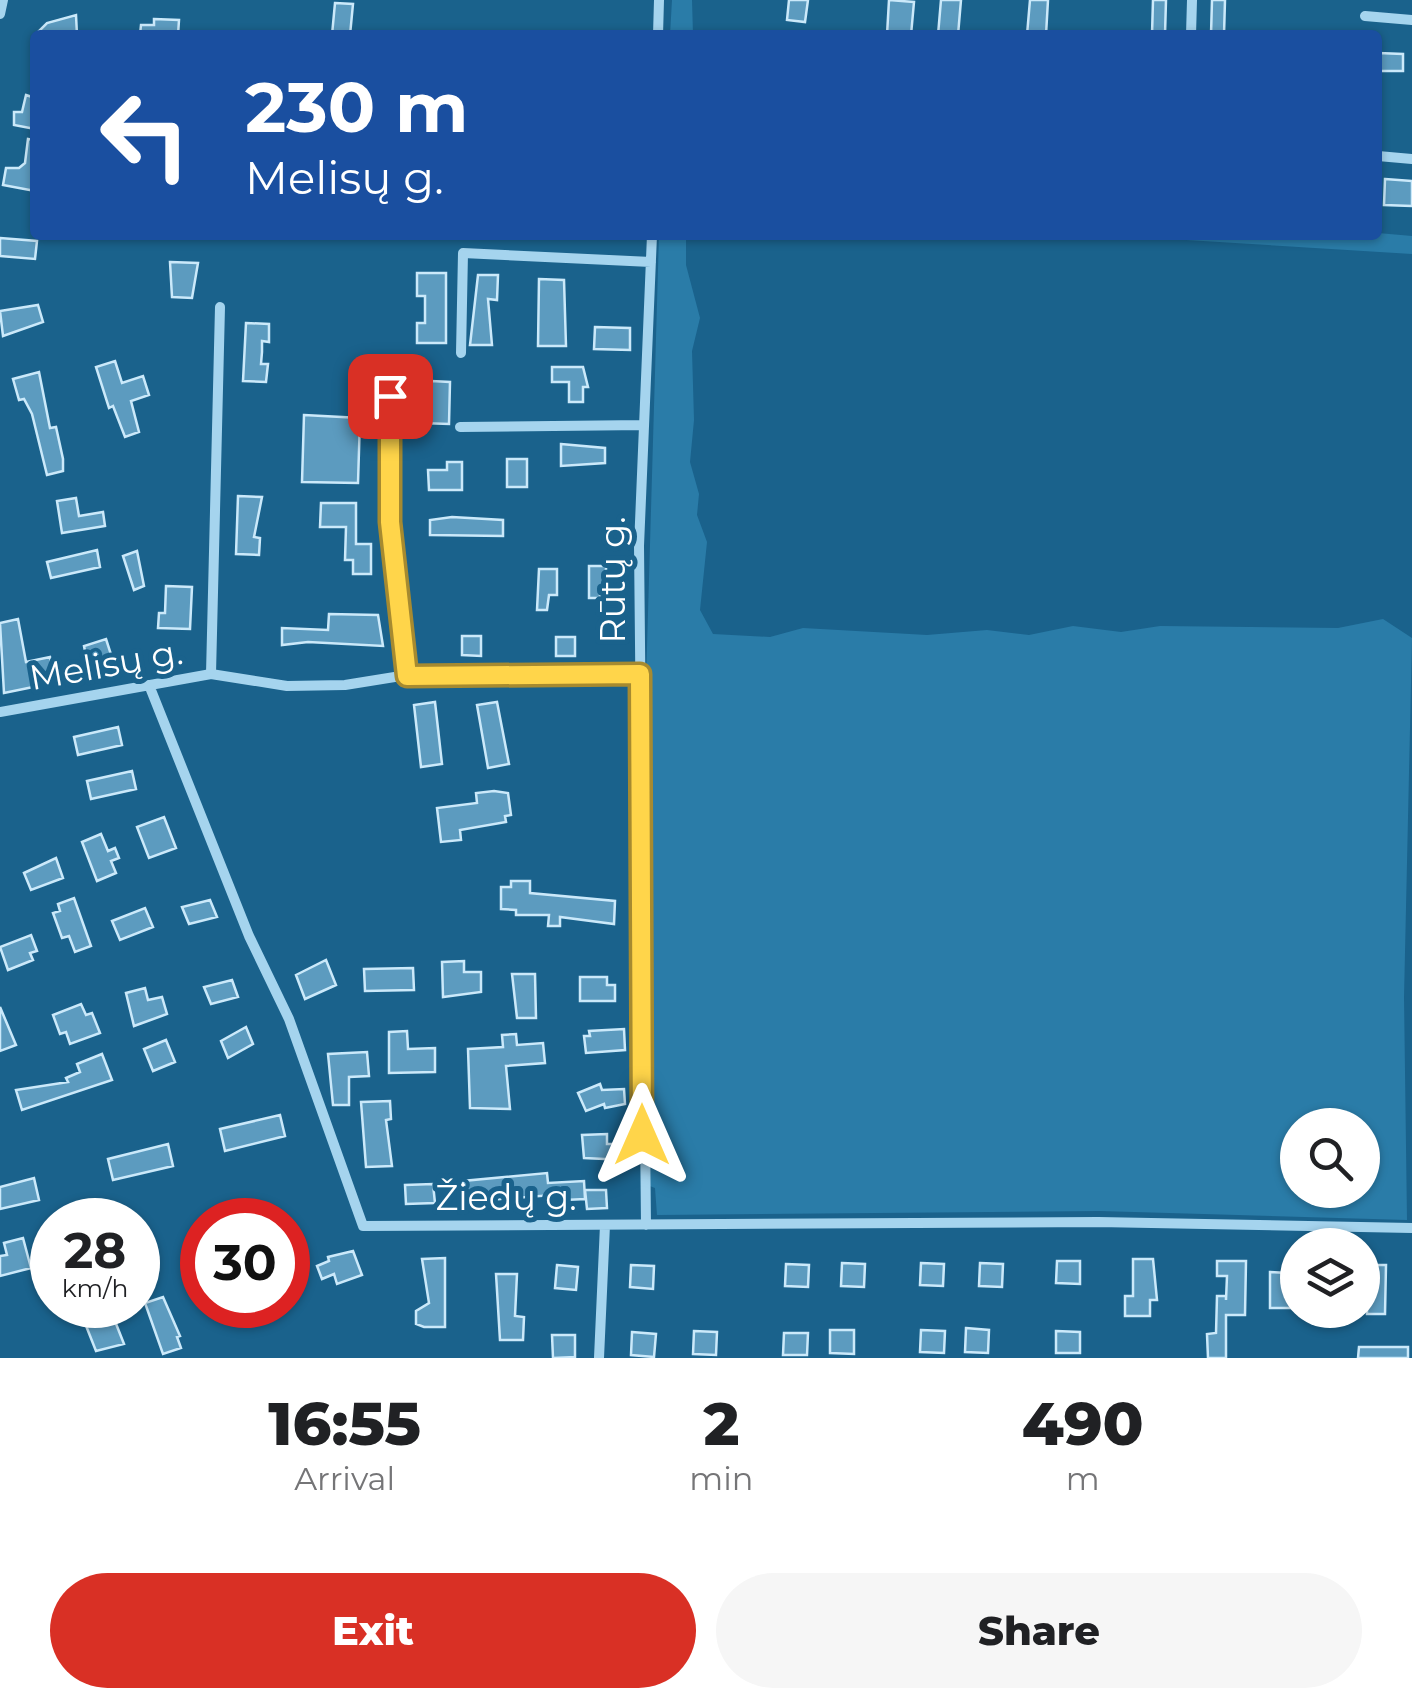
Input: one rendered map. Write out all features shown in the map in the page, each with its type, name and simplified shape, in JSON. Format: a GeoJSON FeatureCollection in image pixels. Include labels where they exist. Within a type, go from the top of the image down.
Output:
{"type":"FeatureCollection","features":[{"type":"Feature","properties":{"kind":"street"},"geometry":{"type":"LineString","coordinates":[[0,14],[3,0]]}},
{"type":"Feature","properties":{"kind":"street"},"geometry":{"type":"LineString","coordinates":[[658,0],[658,30]]}},
{"type":"Feature","properties":{"kind":"street"},"geometry":{"type":"LineString","coordinates":[[1191,30],[1192,0]]}},
{"type":"Feature","properties":{"kind":"street"},"geometry":{"type":"LineString","coordinates":[[1366,16],[1412,20]]}},
{"type":"Feature","properties":{"kind":"street"},"geometry":{"type":"LineString","coordinates":[[1382,156],[1412,159]]}},
{"type":"Feature","properties":{"kind":"street","name":"Rūtų g."},"geometry":{"type":"LineString","coordinates":[[646,1225],[640,674],[652,240]]}},
{"type":"Feature","properties":{"kind":"street"},"geometry":{"type":"LineString","coordinates":[[461,353],[464,253],[651,262]]}},
{"type":"Feature","properties":{"kind":"street"},"geometry":{"type":"LineString","coordinates":[[211,674],[220,307]]}},
{"type":"Feature","properties":{"kind":"street"},"geometry":{"type":"LineString","coordinates":[[390,396],[390,522],[407,676]]}},
{"type":"Feature","properties":{"kind":"street"},"geometry":{"type":"LineString","coordinates":[[460,426],[644,425]]}},
{"type":"Feature","properties":{"kind":"street","name":"Melisų g."},"geometry":{"type":"LineString","coordinates":[[0,712],[211,674],[287,686],[346,685],[407,676],[640,674]]}},
{"type":"Feature","properties":{"kind":"street","name":"Žiedų g."},"geometry":{"type":"LineString","coordinates":[[149,685],[249,936],[289,1019],[363,1226],[1098,1222],[1412,1228]]}},
{"type":"Feature","properties":{"kind":"street"},"geometry":{"type":"LineString","coordinates":[[599,1358],[605,1225]]}},
{"type":"Feature","properties":{"kind":"shaded area"},"geometry":{"type":"Polygon","coordinates":[[[672,0],[692,0],[693,30],[670,30],[672,0]]]}},
{"type":"Feature","properties":{"kind":"shaded area"},"geometry":{"type":"Polygon","coordinates":[[[1382,233],[1412,236],[1412,254],[1186,240],[1382,240],[1382,233]]]}},
{"type":"Feature","properties":{"kind":"shaded area"},"geometry":{"type":"Polygon","coordinates":[[[659,240],[686,240],[686,265],[700,318],[692,351],[694,420],[690,462],[699,494],[697,515],[707,542],[700,610],[713,634],[770,637],[803,628],[927,635],[987,630],[1029,635],[1073,626],[1121,632],[1160,626],[1338,628],[1383,619],[1412,638],[1404,997],[1407,1220],[1100,1211],[657,1215],[655,1188],[647,1185],[650,1111],[646,1095],[652,1031],[646,682],[659,240]]]}},
{"type":"Feature","properties":{"kind":"building"},"geometry":{"type":"Polygon","coordinates":[[[789,0],[808,0],[805,22],[787,20],[789,0]]]}},
{"type":"Feature","properties":{"kind":"building"},"geometry":{"type":"Polygon","coordinates":[[[889,0],[914,2],[911,30],[887,30],[889,0]]]}},
{"type":"Feature","properties":{"kind":"building"},"geometry":{"type":"Polygon","coordinates":[[[941,0],[961,0],[958,30],[938,30],[941,0]]]}},
{"type":"Feature","properties":{"kind":"building"},"geometry":{"type":"Polygon","coordinates":[[[1030,0],[1048,0],[1046,30],[1027,30],[1030,0]]]}},
{"type":"Feature","properties":{"kind":"building"},"geometry":{"type":"Polygon","coordinates":[[[1153,0],[1166,0],[1165,30],[1152,30],[1153,0]]]}},
{"type":"Feature","properties":{"kind":"building"},"geometry":{"type":"Polygon","coordinates":[[[1212,0],[1225,0],[1224,30],[1211,30],[1212,0]]]}},
{"type":"Feature","properties":{"kind":"building"},"geometry":{"type":"Polygon","coordinates":[[[335,3],[353,4],[350,30],[332,30],[335,3]]]}},
{"type":"Feature","properties":{"kind":"building"},"geometry":{"type":"Polygon","coordinates":[[[76,15],[77,30],[40,30],[47,23],[76,15]]]}},
{"type":"Feature","properties":{"kind":"building"},"geometry":{"type":"Polygon","coordinates":[[[154,19],[179,20],[178,30],[140,30],[141,25],[154,25],[154,19]]]}},
{"type":"Feature","properties":{"kind":"building"},"geometry":{"type":"Polygon","coordinates":[[[1382,53],[1403,54],[1403,71],[1382,71],[1382,53]]]}},
{"type":"Feature","properties":{"kind":"building"},"geometry":{"type":"Polygon","coordinates":[[[26,95],[30,96],[30,128],[14,125],[14,112],[22,112],[26,95]]]}},
{"type":"Feature","properties":{"kind":"building"},"geometry":{"type":"Polygon","coordinates":[[[30,139],[30,190],[3,185],[6,168],[19,168],[25,163],[30,139]]]}},
{"type":"Feature","properties":{"kind":"building"},"geometry":{"type":"Polygon","coordinates":[[[1385,179],[1412,181],[1412,206],[1384,205],[1385,179]]]}},
{"type":"Feature","properties":{"kind":"building"},"geometry":{"type":"Polygon","coordinates":[[[0,238],[37,241],[35,259],[0,256],[0,238]]]}},
{"type":"Feature","properties":{"kind":"building"},"geometry":{"type":"Polygon","coordinates":[[[170,262],[198,263],[192,298],[172,297],[170,262]]]}},
{"type":"Feature","properties":{"kind":"building"},"geometry":{"type":"Polygon","coordinates":[[[417,273],[446,273],[446,343],[417,343],[417,323],[425,323],[425,296],[417,296],[417,273]]]}},
{"type":"Feature","properties":{"kind":"building"},"geometry":{"type":"Polygon","coordinates":[[[478,275],[498,275],[497,300],[488,299],[492,345],[470,345],[478,275]]]}},
{"type":"Feature","properties":{"kind":"building"},"geometry":{"type":"Polygon","coordinates":[[[539,279],[564,280],[566,346],[538,346],[539,279]]]}},
{"type":"Feature","properties":{"kind":"building"},"geometry":{"type":"Polygon","coordinates":[[[38,305],[43,322],[3,336],[0,311],[38,305]]]}},
{"type":"Feature","properties":{"kind":"building"},"geometry":{"type":"Polygon","coordinates":[[[246,323],[269,324],[269,342],[262,341],[261,364],[268,364],[266,382],[243,381],[246,323]]]}},
{"type":"Feature","properties":{"kind":"building"},"geometry":{"type":"Polygon","coordinates":[[[595,327],[630,328],[630,350],[594,349],[595,327]]]}},
{"type":"Feature","properties":{"kind":"building"},"geometry":{"type":"Polygon","coordinates":[[[115,361],[122,383],[143,376],[149,395],[131,401],[139,432],[125,437],[113,406],[109,408],[96,367],[115,361]]]}},
{"type":"Feature","properties":{"kind":"building"},"geometry":{"type":"Polygon","coordinates":[[[552,367],[583,367],[588,387],[583,387],[583,402],[569,402],[569,382],[552,382],[552,367]]]}},
{"type":"Feature","properties":{"kind":"building"},"geometry":{"type":"Polygon","coordinates":[[[39,372],[50,428],[56,427],[63,459],[63,471],[47,475],[32,414],[24,399],[19,400],[13,379],[39,372]]]}},
{"type":"Feature","properties":{"kind":"building"},"geometry":{"type":"Polygon","coordinates":[[[431,381],[450,382],[449,424],[421,423],[421,400],[431,400],[431,381]]]}},
{"type":"Feature","properties":{"kind":"building"},"geometry":{"type":"Polygon","coordinates":[[[304,415],[360,418],[358,483],[302,482],[304,415]]]}},
{"type":"Feature","properties":{"kind":"building"},"geometry":{"type":"Polygon","coordinates":[[[561,444],[605,448],[605,463],[561,466],[561,444]]]}},
{"type":"Feature","properties":{"kind":"building"},"geometry":{"type":"Polygon","coordinates":[[[507,459],[527,459],[527,487],[507,487],[507,459]]]}},
{"type":"Feature","properties":{"kind":"building"},"geometry":{"type":"Polygon","coordinates":[[[447,462],[462,462],[462,490],[429,490],[428,470],[447,470],[447,462]]]}},
{"type":"Feature","properties":{"kind":"building"},"geometry":{"type":"Polygon","coordinates":[[[238,496],[262,497],[254,537],[260,538],[259,555],[236,554],[238,496]]]}},
{"type":"Feature","properties":{"kind":"building"},"geometry":{"type":"Polygon","coordinates":[[[76,498],[79,516],[103,512],[105,526],[62,533],[57,501],[76,498]]]}},
{"type":"Feature","properties":{"kind":"building"},"geometry":{"type":"Polygon","coordinates":[[[321,503],[356,503],[356,544],[371,544],[371,574],[353,574],[353,560],[345,560],[346,527],[320,527],[321,503]]]}},
{"type":"Feature","properties":{"kind":"building"},"geometry":{"type":"Polygon","coordinates":[[[430,520],[503,520],[503,536],[430,535],[430,520]]]}},
{"type":"Feature","properties":{"kind":"building"},"geometry":{"type":"Polygon","coordinates":[[[97,550],[100,567],[51,578],[47,562],[97,550]]]}},
{"type":"Feature","properties":{"kind":"building"},"geometry":{"type":"Polygon","coordinates":[[[137,551],[144,586],[134,590],[123,556],[137,551]]]}},
{"type":"Feature","properties":{"kind":"building"},"geometry":{"type":"Polygon","coordinates":[[[589,566],[606,566],[606,592],[600,592],[600,598],[589,598],[589,566]]]}},
{"type":"Feature","properties":{"kind":"building"},"geometry":{"type":"Polygon","coordinates":[[[539,569],[557,569],[557,595],[549,595],[547,610],[537,610],[539,569]]]}},
{"type":"Feature","properties":{"kind":"building"},"geometry":{"type":"Polygon","coordinates":[[[166,586],[192,587],[190,629],[158,628],[159,613],[165,613],[166,586]]]}},
{"type":"Feature","properties":{"kind":"building"},"geometry":{"type":"Polygon","coordinates":[[[329,614],[378,615],[383,646],[308,642],[282,645],[282,628],[328,630],[329,614]]]}},
{"type":"Feature","properties":{"kind":"building"},"geometry":{"type":"Polygon","coordinates":[[[18,619],[26,662],[50,657],[52,680],[4,693],[0,623],[18,619]]]}},
{"type":"Feature","properties":{"kind":"building"},"geometry":{"type":"Polygon","coordinates":[[[462,636],[481,636],[481,656],[462,655],[462,636]]]}},
{"type":"Feature","properties":{"kind":"building"},"geometry":{"type":"Polygon","coordinates":[[[556,637],[575,637],[575,656],[556,656],[556,637]]]}},
{"type":"Feature","properties":{"kind":"building"},"geometry":{"type":"Polygon","coordinates":[[[106,639],[116,670],[97,676],[94,664],[88,666],[84,646],[106,639]]]}},
{"type":"Feature","properties":{"kind":"building"},"geometry":{"type":"Polygon","coordinates":[[[435,702],[442,764],[421,767],[414,705],[435,702]]]}},
{"type":"Feature","properties":{"kind":"building"},"geometry":{"type":"Polygon","coordinates":[[[497,702],[509,764],[488,768],[477,705],[497,702]]]}},
{"type":"Feature","properties":{"kind":"building"},"geometry":{"type":"Polygon","coordinates":[[[118,727],[122,745],[78,755],[74,737],[118,727]]]}},
{"type":"Feature","properties":{"kind":"building"},"geometry":{"type":"Polygon","coordinates":[[[132,771],[136,789],[91,799],[87,781],[132,771]]]}},
{"type":"Feature","properties":{"kind":"building"},"geometry":{"type":"Polygon","coordinates":[[[476,793],[508,793],[511,815],[505,816],[506,822],[460,830],[461,840],[441,842],[437,808],[477,803],[476,793]]]}},
{"type":"Feature","properties":{"kind":"building"},"geometry":{"type":"Polygon","coordinates":[[[164,817],[176,848],[149,858],[137,827],[164,817]]]}},
{"type":"Feature","properties":{"kind":"building"},"geometry":{"type":"Polygon","coordinates":[[[101,834],[108,851],[115,848],[119,858],[111,861],[116,873],[97,881],[82,842],[101,834]]]}},
{"type":"Feature","properties":{"kind":"building"},"geometry":{"type":"Polygon","coordinates":[[[56,858],[63,878],[31,890],[24,873],[56,858]]]}},
{"type":"Feature","properties":{"kind":"building"},"geometry":{"type":"Polygon","coordinates":[[[511,881],[530,881],[530,893],[615,901],[614,924],[560,917],[560,926],[548,926],[549,915],[516,915],[516,910],[501,909],[501,887],[511,887],[511,881]]]}},
{"type":"Feature","properties":{"kind":"building"},"geometry":{"type":"Polygon","coordinates":[[[74,898],[91,946],[75,952],[69,936],[62,938],[53,913],[60,911],[58,904],[74,898]]]}},
{"type":"Feature","properties":{"kind":"building"},"geometry":{"type":"Polygon","coordinates":[[[210,900],[217,917],[189,924],[182,907],[210,900]]]}},
{"type":"Feature","properties":{"kind":"building"},"geometry":{"type":"Polygon","coordinates":[[[145,908],[153,927],[120,940],[112,921],[145,908]]]}},
{"type":"Feature","properties":{"kind":"building"},"geometry":{"type":"Polygon","coordinates":[[[31,935],[37,951],[30,953],[33,960],[8,970],[0,947],[31,935]]]}},
{"type":"Feature","properties":{"kind":"building"},"geometry":{"type":"Polygon","coordinates":[[[326,960],[336,985],[305,999],[296,975],[326,960]]]}},
{"type":"Feature","properties":{"kind":"building"},"geometry":{"type":"Polygon","coordinates":[[[464,961],[464,972],[481,972],[481,992],[443,997],[442,962],[464,961]]]}},
{"type":"Feature","properties":{"kind":"building"},"geometry":{"type":"Polygon","coordinates":[[[413,968],[414,990],[365,991],[364,969],[413,968]]]}},
{"type":"Feature","properties":{"kind":"building"},"geometry":{"type":"Polygon","coordinates":[[[512,974],[535,974],[536,1018],[517,1018],[512,974]]]}},
{"type":"Feature","properties":{"kind":"building"},"geometry":{"type":"Polygon","coordinates":[[[580,977],[607,977],[607,985],[615,985],[615,1001],[580,1001],[580,977]]]}},
{"type":"Feature","properties":{"kind":"building"},"geometry":{"type":"Polygon","coordinates":[[[232,980],[238,997],[211,1004],[204,987],[232,980]]]}},
{"type":"Feature","properties":{"kind":"building"},"geometry":{"type":"Polygon","coordinates":[[[145,988],[148,1000],[162,997],[167,1014],[134,1026],[126,993],[145,988]]]}},
{"type":"Feature","properties":{"kind":"building"},"geometry":{"type":"Polygon","coordinates":[[[81,1004],[86,1015],[92,1013],[100,1033],[70,1044],[66,1032],[60,1034],[53,1015],[81,1004]]]}},
{"type":"Feature","properties":{"kind":"building"},"geometry":{"type":"Polygon","coordinates":[[[0,1007],[16,1045],[0,1051],[0,1007]]]}},
{"type":"Feature","properties":{"kind":"building"},"geometry":{"type":"Polygon","coordinates":[[[246,1027],[253,1044],[228,1058],[221,1041],[246,1027]]]}},
{"type":"Feature","properties":{"kind":"building"},"geometry":{"type":"Polygon","coordinates":[[[624,1029],[625,1050],[586,1053],[584,1036],[590,1036],[589,1031],[624,1029]]]}},
{"type":"Feature","properties":{"kind":"building"},"geometry":{"type":"Polygon","coordinates":[[[407,1031],[408,1049],[435,1048],[435,1072],[389,1073],[389,1032],[407,1031]]]}},
{"type":"Feature","properties":{"kind":"building"},"geometry":{"type":"Polygon","coordinates":[[[516,1034],[517,1045],[543,1043],[545,1063],[506,1066],[510,1109],[470,1108],[468,1049],[503,1047],[502,1035],[516,1034]]]}},
{"type":"Feature","properties":{"kind":"building"},"geometry":{"type":"Polygon","coordinates":[[[166,1040],[175,1062],[153,1071],[144,1049],[166,1040]]]}},
{"type":"Feature","properties":{"kind":"building"},"geometry":{"type":"Polygon","coordinates":[[[367,1052],[369,1076],[349,1077],[349,1105],[333,1105],[328,1054],[367,1052]]]}},
{"type":"Feature","properties":{"kind":"building"},"geometry":{"type":"Polygon","coordinates":[[[102,1054],[112,1080],[22,1110],[16,1090],[68,1082],[66,1078],[80,1072],[77,1064],[102,1054]]]}},
{"type":"Feature","properties":{"kind":"building"},"geometry":{"type":"Polygon","coordinates":[[[600,1084],[602,1090],[624,1089],[625,1104],[605,1108],[604,1104],[586,1111],[578,1093],[600,1084]]]}},
{"type":"Feature","properties":{"kind":"building"},"geometry":{"type":"Polygon","coordinates":[[[390,1101],[391,1119],[386,1120],[392,1166],[366,1167],[361,1102],[390,1101]]]}},
{"type":"Feature","properties":{"kind":"building"},"geometry":{"type":"Polygon","coordinates":[[[280,1115],[285,1136],[225,1151],[220,1129],[280,1115]]]}},
{"type":"Feature","properties":{"kind":"building"},"geometry":{"type":"Polygon","coordinates":[[[607,1134],[607,1144],[625,1144],[625,1160],[584,1158],[582,1135],[607,1134]]]}},
{"type":"Feature","properties":{"kind":"building"},"geometry":{"type":"Polygon","coordinates":[[[168,1144],[173,1166],[113,1180],[108,1159],[168,1144]]]}},
{"type":"Feature","properties":{"kind":"building"},"geometry":{"type":"Polygon","coordinates":[[[547,1173],[548,1183],[584,1181],[585,1199],[565,1200],[565,1194],[464,1202],[463,1181],[547,1173]]]}},
{"type":"Feature","properties":{"kind":"building"},"geometry":{"type":"Polygon","coordinates":[[[34,1178],[39,1198],[0,1209],[0,1187],[34,1178]]]}},
{"type":"Feature","properties":{"kind":"building"},"geometry":{"type":"Polygon","coordinates":[[[433,1184],[435,1203],[406,1204],[405,1185],[433,1184]]]}},
{"type":"Feature","properties":{"kind":"building"},"geometry":{"type":"Polygon","coordinates":[[[585,1190],[606,1190],[607,1208],[587,1209],[585,1190]]]}},
{"type":"Feature","properties":{"kind":"building"},"geometry":{"type":"Polygon","coordinates":[[[23,1238],[30,1268],[0,1276],[0,1256],[7,1255],[4,1243],[23,1238]]]}},
{"type":"Feature","properties":{"kind":"building"},"geometry":{"type":"Polygon","coordinates":[[[353,1251],[362,1275],[337,1284],[334,1274],[322,1279],[317,1266],[329,1261],[328,1257],[353,1251]]]}},
{"type":"Feature","properties":{"kind":"building"},"geometry":{"type":"Polygon","coordinates":[[[445,1258],[445,1327],[424,1327],[416,1324],[416,1311],[429,1303],[422,1259],[445,1258]]]}},
{"type":"Feature","properties":{"kind":"building"},"geometry":{"type":"Polygon","coordinates":[[[1133,1259],[1153,1259],[1157,1300],[1150,1300],[1150,1316],[1125,1316],[1125,1296],[1133,1296],[1133,1259]]]}},
{"type":"Feature","properties":{"kind":"building"},"geometry":{"type":"Polygon","coordinates":[[[1057,1261],[1080,1261],[1080,1284],[1056,1283],[1057,1261]]]}},
{"type":"Feature","properties":{"kind":"building"},"geometry":{"type":"Polygon","coordinates":[[[1217,1261],[1246,1261],[1245,1315],[1226,1315],[1226,1358],[1208,1358],[1207,1334],[1216,1333],[1217,1296],[1226,1296],[1226,1300],[1227,1276],[1217,1276],[1217,1261]]]}},
{"type":"Feature","properties":{"kind":"building"},"geometry":{"type":"Polygon","coordinates":[[[842,1263],[865,1264],[864,1287],[841,1286],[842,1263]]]}},
{"type":"Feature","properties":{"kind":"building"},"geometry":{"type":"Polygon","coordinates":[[[921,1263],[944,1264],[943,1286],[920,1285],[921,1263]]]}},
{"type":"Feature","properties":{"kind":"building"},"geometry":{"type":"Polygon","coordinates":[[[980,1263],[1003,1264],[1002,1287],[979,1286],[980,1263]]]}},
{"type":"Feature","properties":{"kind":"building"},"geometry":{"type":"Polygon","coordinates":[[[786,1264],[809,1265],[808,1287],[785,1286],[786,1264]]]}},
{"type":"Feature","properties":{"kind":"building"},"geometry":{"type":"Polygon","coordinates":[[[557,1265],[578,1267],[576,1290],[555,1288],[557,1265]]]}},
{"type":"Feature","properties":{"kind":"building"},"geometry":{"type":"Polygon","coordinates":[[[631,1265],[654,1266],[653,1289],[630,1287],[631,1265]]]}},
{"type":"Feature","properties":{"kind":"building"},"geometry":{"type":"Polygon","coordinates":[[[1380,1265],[1386,1265],[1385,1314],[1380,1314],[1380,1265]]]}},
{"type":"Feature","properties":{"kind":"building"},"geometry":{"type":"Polygon","coordinates":[[[1270,1272],[1280,1273],[1280,1308],[1270,1308],[1270,1272]]]}},
{"type":"Feature","properties":{"kind":"building"},"geometry":{"type":"Polygon","coordinates":[[[496,1274],[517,1274],[515,1316],[524,1317],[523,1340],[500,1340],[496,1274]]]}},
{"type":"Feature","properties":{"kind":"building"},"geometry":{"type":"Polygon","coordinates":[[[163,1297],[180,1336],[177,1337],[181,1348],[163,1354],[154,1328],[160,1328],[163,1297]]]}},
{"type":"Feature","properties":{"kind":"building"},"geometry":{"type":"Polygon","coordinates":[[[87,1328],[118,1328],[124,1344],[96,1351],[87,1328]]]}},
{"type":"Feature","properties":{"kind":"building"},"geometry":{"type":"Polygon","coordinates":[[[966,1328],[989,1330],[988,1353],[965,1352],[966,1328]]]}},
{"type":"Feature","properties":{"kind":"building"},"geometry":{"type":"Polygon","coordinates":[[[830,1330],[854,1330],[854,1354],[830,1353],[830,1330]]]}},
{"type":"Feature","properties":{"kind":"building"},"geometry":{"type":"Polygon","coordinates":[[[921,1330],[945,1331],[944,1353],[920,1352],[921,1330]]]}},
{"type":"Feature","properties":{"kind":"building"},"geometry":{"type":"Polygon","coordinates":[[[694,1331],[717,1332],[716,1355],[693,1354],[694,1331]]]}},
{"type":"Feature","properties":{"kind":"building"},"geometry":{"type":"Polygon","coordinates":[[[1056,1331],[1080,1332],[1080,1353],[1056,1353],[1056,1331]]]}},
{"type":"Feature","properties":{"kind":"building"},"geometry":{"type":"Polygon","coordinates":[[[632,1332],[656,1334],[654,1357],[631,1355],[632,1332]]]}},
{"type":"Feature","properties":{"kind":"building"},"geometry":{"type":"Polygon","coordinates":[[[784,1333],[808,1333],[807,1355],[783,1355],[784,1333]]]}},
{"type":"Feature","properties":{"kind":"building"},"geometry":{"type":"Polygon","coordinates":[[[552,1335],[575,1335],[575,1357],[553,1358],[552,1335]]]}},
{"type":"Feature","properties":{"kind":"building"},"geometry":{"type":"Polygon","coordinates":[[[1359,1347],[1408,1347],[1408,1358],[1358,1358],[1359,1347]]]}},
{"type":"Feature","properties":{"kind":"route"},"geometry":{"type":"LineString","coordinates":[[390,396],[390,522],[407,676],[640,674],[642,1135]]}}]}
